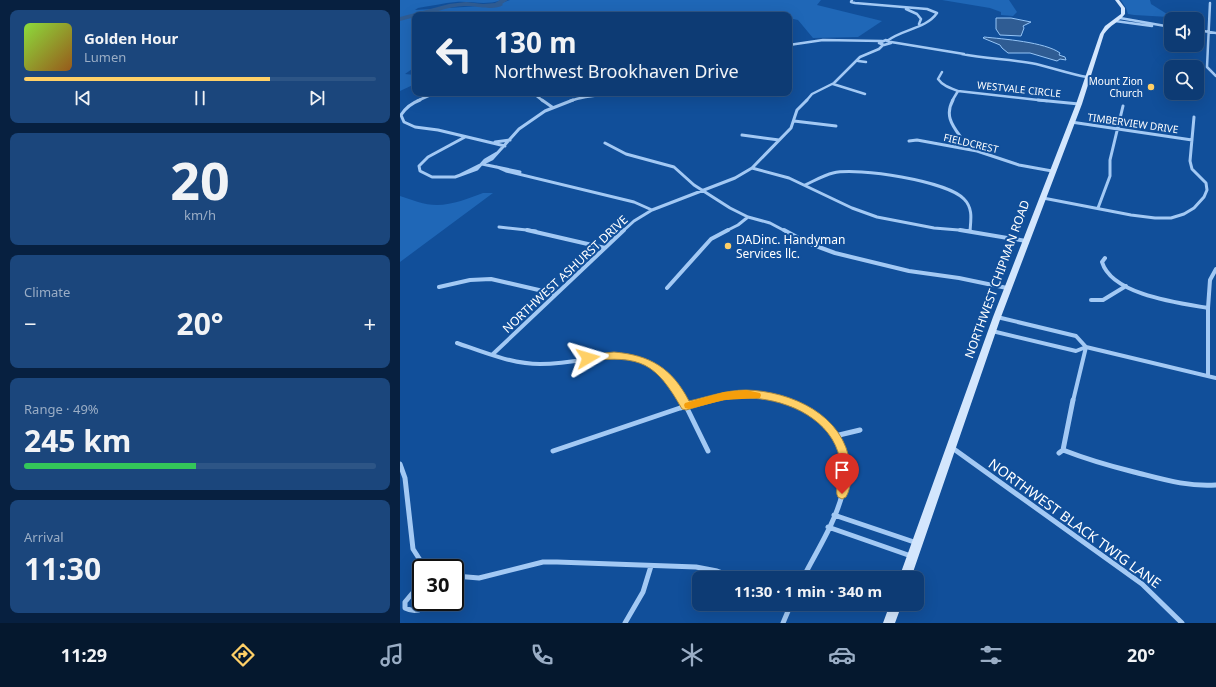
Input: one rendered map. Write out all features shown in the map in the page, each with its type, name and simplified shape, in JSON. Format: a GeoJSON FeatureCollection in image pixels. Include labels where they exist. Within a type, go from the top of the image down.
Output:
{"type":"FeatureCollection","features":[{"type":"Feature","properties":{"kind":"main road"},"geometry":{"type":"LineString","coordinates":[[1117,0],[1124,10],[1118,19]]}},
{"type":"Feature","properties":{"kind":"main road","name":"NORTHWEST CHIPMAN ROAD"},"geometry":{"type":"LineString","coordinates":[[907,571],[1007,288],[1079,104],[1102,34],[1105,28],[1118,19]]}},
{"type":"Feature","properties":{"kind":"main road"},"geometry":{"type":"LineString","coordinates":[[889,623],[893,611]]}},
{"type":"Feature","properties":{"kind":"street"},"geometry":{"type":"LineString","coordinates":[[852,0],[851,2],[871,3]]}},
{"type":"Feature","properties":{"kind":"street"},"geometry":{"type":"LineString","coordinates":[[856,0],[893,6],[922,8],[936,12],[937,15],[918,26],[892,37],[888,41]]}},
{"type":"Feature","properties":{"kind":"street"},"geometry":{"type":"LineString","coordinates":[[1210,4],[1207,67],[1216,76]]}},
{"type":"Feature","properties":{"kind":"street"},"geometry":{"type":"LineString","coordinates":[[893,6],[913,12],[920,16],[933,17]]}},
{"type":"Feature","properties":{"kind":"street"},"geometry":{"type":"LineString","coordinates":[[913,12],[914,9],[922,8]]}},
{"type":"Feature","properties":{"kind":"street"},"geometry":{"type":"LineString","coordinates":[[918,26],[921,21],[920,16]]}},
{"type":"Feature","properties":{"kind":"street"},"geometry":{"type":"LineString","coordinates":[[1118,19],[1140,25],[1163,26]]}},
{"type":"Feature","properties":{"kind":"street"},"geometry":{"type":"LineString","coordinates":[[1118,19],[1163,26]]}},
{"type":"Feature","properties":{"kind":"street"},"geometry":{"type":"LineString","coordinates":[[1204,31],[1216,32]]}},
{"type":"Feature","properties":{"kind":"street"},"geometry":{"type":"LineString","coordinates":[[792,44],[809,41],[856,39],[881,42],[888,41],[999,60],[1035,64],[1087,77]]}},
{"type":"Feature","properties":{"kind":"street"},"geometry":{"type":"LineString","coordinates":[[881,42],[883,45],[936,50]]}},
{"type":"Feature","properties":{"kind":"street"},"geometry":{"type":"LineString","coordinates":[[888,45],[891,42]]}},
{"type":"Feature","properties":{"kind":"street","name":"NORTHWEST ASHURST DRIVE"},"geometry":{"type":"LineString","coordinates":[[493,354],[634,221],[652,210],[735,178],[752,168],[790,128],[797,110],[812,94],[833,84],[858,60],[883,45]]}},
{"type":"Feature","properties":{"kind":"street"},"geometry":{"type":"LineString","coordinates":[[858,60],[866,62]]}},
{"type":"Feature","properties":{"kind":"street","name":"WESTVALE CIRCLE"},"geometry":{"type":"LineString","coordinates":[[942,72],[938,79],[940,82],[944,86],[958,91],[1079,104]]}},
{"type":"Feature","properties":{"kind":"street"},"geometry":{"type":"LineString","coordinates":[[833,84],[865,94]]}},
{"type":"Feature","properties":{"kind":"street"},"geometry":{"type":"LineString","coordinates":[[956,147],[960,136],[951,125],[948,107],[958,91]]}},
{"type":"Feature","properties":{"kind":"street"},"geometry":{"type":"LineString","coordinates":[[428,96],[409,105],[401,115],[404,122],[410,125],[505,146]]}},
{"type":"Feature","properties":{"kind":"street"},"geometry":{"type":"LineString","coordinates":[[536,96],[552,107]]}},
{"type":"Feature","properties":{"kind":"street"},"geometry":{"type":"LineString","coordinates":[[465,136],[428,157],[419,166],[422,174],[430,177],[445,178],[460,176],[476,170],[481,164],[492,160],[520,129],[552,107],[578,98],[593,96]]}},
{"type":"Feature","properties":{"kind":"street"},"geometry":{"type":"LineString","coordinates":[[544,101],[559,104]]}},
{"type":"Feature","properties":{"kind":"street"},"geometry":{"type":"LineString","coordinates":[[1098,208],[1110,176],[1110,160],[1119,129],[1123,106]]}},
{"type":"Feature","properties":{"kind":"street"},"geometry":{"type":"LineString","coordinates":[[1043,198],[1155,218],[1171,218],[1184,214],[1194,208],[1204,197],[1207,190],[1206,183],[1192,169],[1190,161],[1194,117]]}},
{"type":"Feature","properties":{"kind":"street"},"geometry":{"type":"LineString","coordinates":[[794,121],[836,126]]}},
{"type":"Feature","properties":{"kind":"street","name":"TIMBERVIEW DRIVE"},"geometry":{"type":"LineString","coordinates":[[1072,122],[1192,140]]}},
{"type":"Feature","properties":{"kind":"street"},"geometry":{"type":"LineString","coordinates":[[742,135],[779,140]]}},
{"type":"Feature","properties":{"kind":"street"},"geometry":{"type":"LineString","coordinates":[[491,142],[510,140]]}},
{"type":"Feature","properties":{"kind":"street","name":"FIELDCREST"},"geometry":{"type":"LineString","coordinates":[[909,140],[917,140],[986,153],[1019,165],[1052,171]]}},
{"type":"Feature","properties":{"kind":"street"},"geometry":{"type":"LineString","coordinates":[[605,143],[626,154],[674,167],[703,191],[730,208],[748,217],[770,223],[808,243],[835,253],[909,271],[959,278],[1007,288]]}},
{"type":"Feature","properties":{"kind":"street"},"geometry":{"type":"LineString","coordinates":[[481,164],[634,202],[652,210]]}},
{"type":"Feature","properties":{"kind":"street"},"geometry":{"type":"LineString","coordinates":[[752,168],[789,178],[868,214],[923,226],[970,231],[1026,241]]}},
{"type":"Feature","properties":{"kind":"street"},"geometry":{"type":"LineString","coordinates":[[805,185],[833,173],[857,171],[873,172],[936,185],[950,190],[963,198],[967,203],[972,212],[970,231]]}},
{"type":"Feature","properties":{"kind":"street"},"geometry":{"type":"LineString","coordinates":[[667,288],[711,239],[738,225],[748,217]]}},
{"type":"Feature","properties":{"kind":"street"},"geometry":{"type":"LineString","coordinates":[[500,227],[535,231],[605,248]]}},
{"type":"Feature","properties":{"kind":"street"},"geometry":{"type":"LineString","coordinates":[[1106,258],[1102,262],[1105,271],[1113,279],[1139,293],[1160,299],[1208,308]]}},
{"type":"Feature","properties":{"kind":"street"},"geometry":{"type":"LineString","coordinates":[[1208,376],[1208,308],[1210,280],[1216,269]]}},
{"type":"Feature","properties":{"kind":"street"},"geometry":{"type":"LineString","coordinates":[[439,287],[470,280],[491,279],[556,294]]}},
{"type":"Feature","properties":{"kind":"street"},"geometry":{"type":"LineString","coordinates":[[1091,300],[1103,300],[1126,286]]}},
{"type":"Feature","properties":{"kind":"street"},"geometry":{"type":"LineString","coordinates":[[997,317],[1076,336],[1086,347],[1216,378]]}},
{"type":"Feature","properties":{"kind":"street"},"geometry":{"type":"LineString","coordinates":[[992,331],[1076,351],[1086,347]]}},
{"type":"Feature","properties":{"kind":"street"},"geometry":{"type":"LineString","coordinates":[[457,343],[493,354],[537,364],[555,364],[614,355],[635,358],[654,366],[679,392],[708,451]]}},
{"type":"Feature","properties":{"kind":"street"},"geometry":{"type":"LineString","coordinates":[[1086,347],[1061,452],[1173,483],[1190,486],[1216,485]]}},
{"type":"Feature","properties":{"kind":"street"},"geometry":{"type":"LineString","coordinates":[[553,451],[686,406],[724,396],[746,394],[776,398],[797,405],[818,416],[835,436],[844,453],[846,474],[834,515],[807,571]]}},
{"type":"Feature","properties":{"kind":"street"},"geometry":{"type":"LineString","coordinates":[[835,436],[860,430]]}},
{"type":"Feature","properties":{"kind":"street","name":"NORTHWEST BLACK TWIG LANE"},"geometry":{"type":"LineString","coordinates":[[950,447],[1142,584],[1182,623]]}},
{"type":"Feature","properties":{"kind":"street"},"geometry":{"type":"LineString","coordinates":[[400,464],[405,478],[413,549],[419,559]]}},
{"type":"Feature","properties":{"kind":"street"},"geometry":{"type":"LineString","coordinates":[[834,515],[917,543]]}},
{"type":"Feature","properties":{"kind":"street"},"geometry":{"type":"LineString","coordinates":[[828,527],[912,556]]}},
{"type":"Feature","properties":{"kind":"street"},"geometry":{"type":"LineString","coordinates":[[464,577],[479,578],[544,562],[696,567],[717,571]]}},
{"type":"Feature","properties":{"kind":"street"},"geometry":{"type":"LineString","coordinates":[[625,623],[642,592],[651,566]]}},
{"type":"Feature","properties":{"kind":"street"},"geometry":{"type":"LineString","coordinates":[[412,594],[406,602],[405,608],[412,610]]}},
{"type":"Feature","properties":{"kind":"street"},"geometry":{"type":"LineString","coordinates":[[783,623],[788,611]]}},
{"type":"Feature","properties":{"kind":"shaded area"},"geometry":{"type":"Polygon","coordinates":[[[400,0],[501,0],[490,3],[451,2],[418,8],[415,10],[496,5],[510,0],[821,0],[817,5],[882,21],[858,37],[813,38],[798,20],[792,19],[792,12],[412,12],[412,69],[405,74],[412,75],[412,85],[400,91],[400,0]]]}},
{"type":"Feature","properties":{"kind":"shaded area"},"geometry":{"type":"Polygon","coordinates":[[[942,0],[1009,0],[1017,12],[1013,16],[1001,15],[1001,12],[990,8],[942,0]]]}},
{"type":"Feature","properties":{"kind":"shaded area"},"geometry":{"type":"Polygon","coordinates":[[[1121,0],[1150,0],[1151,4],[1164,12],[1164,17],[1128,14],[1121,0]]]}},
{"type":"Feature","properties":{"kind":"shaded area"},"geometry":{"type":"Polygon","coordinates":[[[996,18],[1011,18],[1031,22],[1023,26],[1024,28],[1021,36],[1000,35],[996,29],[996,18]]]}},
{"type":"Feature","properties":{"kind":"shaded area"},"geometry":{"type":"Polygon","coordinates":[[[983,38],[1044,46],[1060,53],[1059,55],[1065,57],[1066,60],[1060,59],[1057,61],[1030,53],[1008,53],[1000,45],[983,38]]]}},
{"type":"Feature","properties":{"kind":"shaded area"},"geometry":{"type":"Polygon","coordinates":[[[483,193],[493,193],[400,262],[400,196],[432,205],[443,205],[455,203],[483,193]]]}},
{"type":"Feature","properties":{"kind":"waterway"},"geometry":{"type":"LineString","coordinates":[[427,12],[449,6],[466,4],[483,6],[500,5],[498,3],[505,0]]}},
{"type":"Feature","properties":{"kind":"waterway"},"geometry":{"type":"LineString","coordinates":[[400,19],[412,16]]}},
{"type":"Feature","properties":{"kind":"slow traffic"},"geometry":{"type":"LineString","coordinates":[[689,405],[724,396],[746,394],[756,395]]}},
{"type":"Feature","properties":{"kind":"place","name":"Mount Zion Church"},"geometry":{"type":"Point","coordinates":[1151,87]}},
{"type":"Feature","properties":{"kind":"place","name":"DADinc. Handyman Services llc."},"geometry":{"type":"Point","coordinates":[728,246]}},
{"type":"Feature","properties":{"kind":"route"},"geometry":{"type":"LineString","coordinates":[[588,358],[614,355],[626,356],[644,361],[654,366],[665,376],[679,392],[686,406],[724,396],[746,394],[776,398],[797,405],[818,416],[835,436],[844,453],[846,474],[842,494]]}}]}
